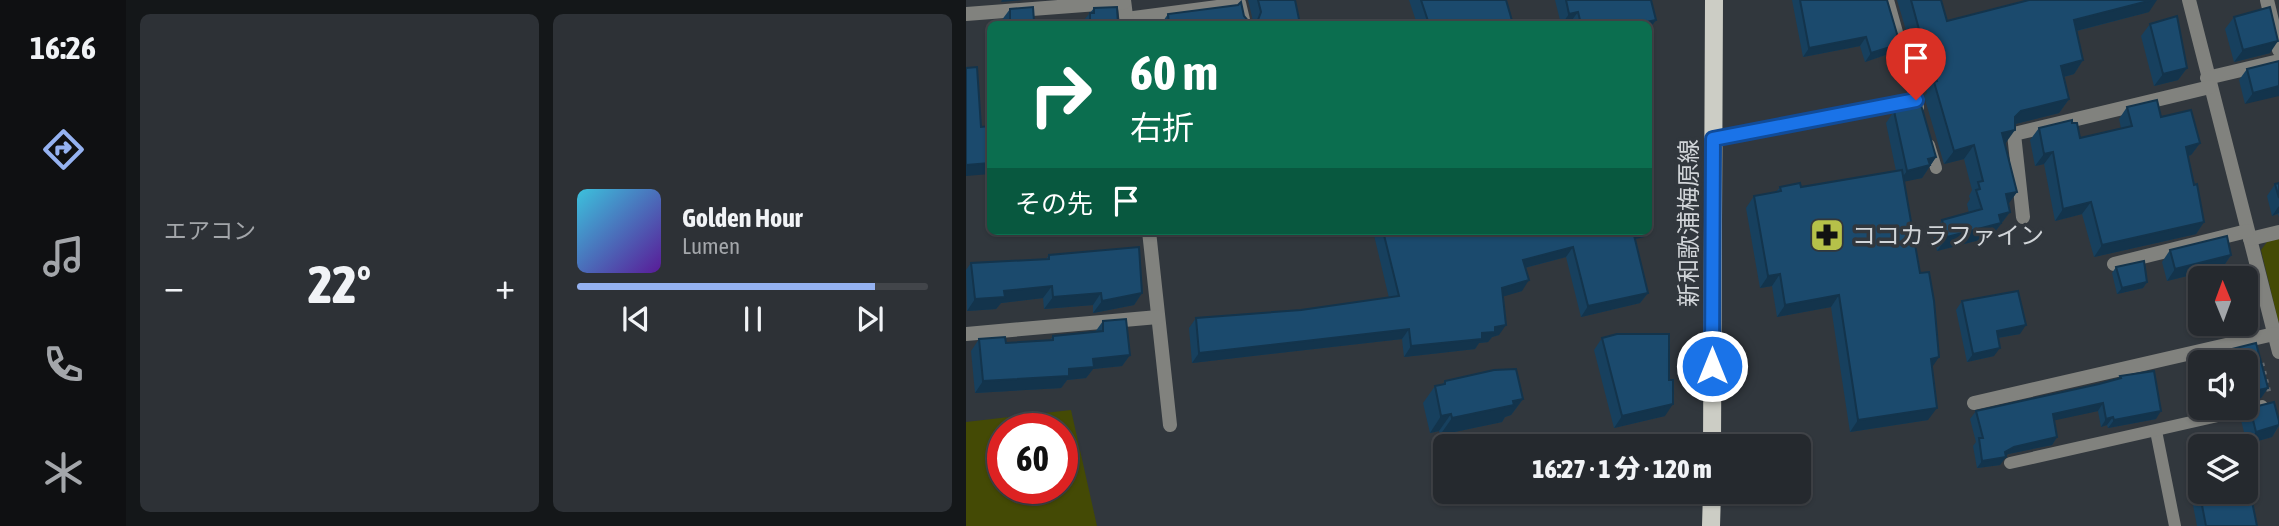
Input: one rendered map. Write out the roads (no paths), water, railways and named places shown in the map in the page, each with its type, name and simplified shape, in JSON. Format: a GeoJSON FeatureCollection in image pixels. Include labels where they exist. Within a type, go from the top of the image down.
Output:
{"type":"FeatureCollection","features":[{"type":"Feature","properties":{"kind":"main road","name":"新和歌浦梅原線"},"geometry":{"type":"LineString","coordinates":[[1712,434],[1714,0]]}},
{"type":"Feature","properties":{"kind":"main road"},"geometry":{"type":"LineString","coordinates":[[1711,526],[1712,504]]}},
{"type":"Feature","properties":{"kind":"street"},"geometry":{"type":"LineString","coordinates":[[2189,0],[2279,352]]}},
{"type":"Feature","properties":{"kind":"street"},"geometry":{"type":"LineString","coordinates":[[2267,0],[2279,50]]}},
{"type":"Feature","properties":{"kind":"street"},"geometry":{"type":"LineString","coordinates":[[966,14],[1124,1],[1126,21]]}},
{"type":"Feature","properties":{"kind":"street"},"geometry":{"type":"LineString","coordinates":[[2023,217],[2014,134],[2209,83],[2279,61]]}},
{"type":"Feature","properties":{"kind":"street"},"geometry":{"type":"LineString","coordinates":[[2113,264],[2249,235],[2279,232]]}},
{"type":"Feature","properties":{"kind":"street"},"geometry":{"type":"LineString","coordinates":[[1149,235],[1170,425]]}},
{"type":"Feature","properties":{"kind":"street"},"geometry":{"type":"LineString","coordinates":[[966,334],[1158,317]]}},
{"type":"Feature","properties":{"kind":"street"},"geometry":{"type":"LineString","coordinates":[[1974,403],[2274,334]]}},
{"type":"Feature","properties":{"kind":"lane"},"geometry":{"type":"LineString","coordinates":[[1888,0],[1936,168]]}},
{"type":"Feature","properties":{"kind":"lane"},"geometry":{"type":"LineString","coordinates":[[1126,21],[1240,3],[1244,21]]}},
{"type":"Feature","properties":{"kind":"lane"},"geometry":{"type":"LineString","coordinates":[[1713,139],[1916,100]]}},
{"type":"Feature","properties":{"kind":"lane"},"geometry":{"type":"LineString","coordinates":[[2010,463],[2272,404]]}},
{"type":"Feature","properties":{"kind":"lane"},"geometry":{"type":"LineString","coordinates":[[2157,431],[2175,526]]}},
{"type":"Feature","properties":{"kind":"place","name":"ココカラファイン"},"geometry":{"type":"Point","coordinates":[1827,235]}}]}
